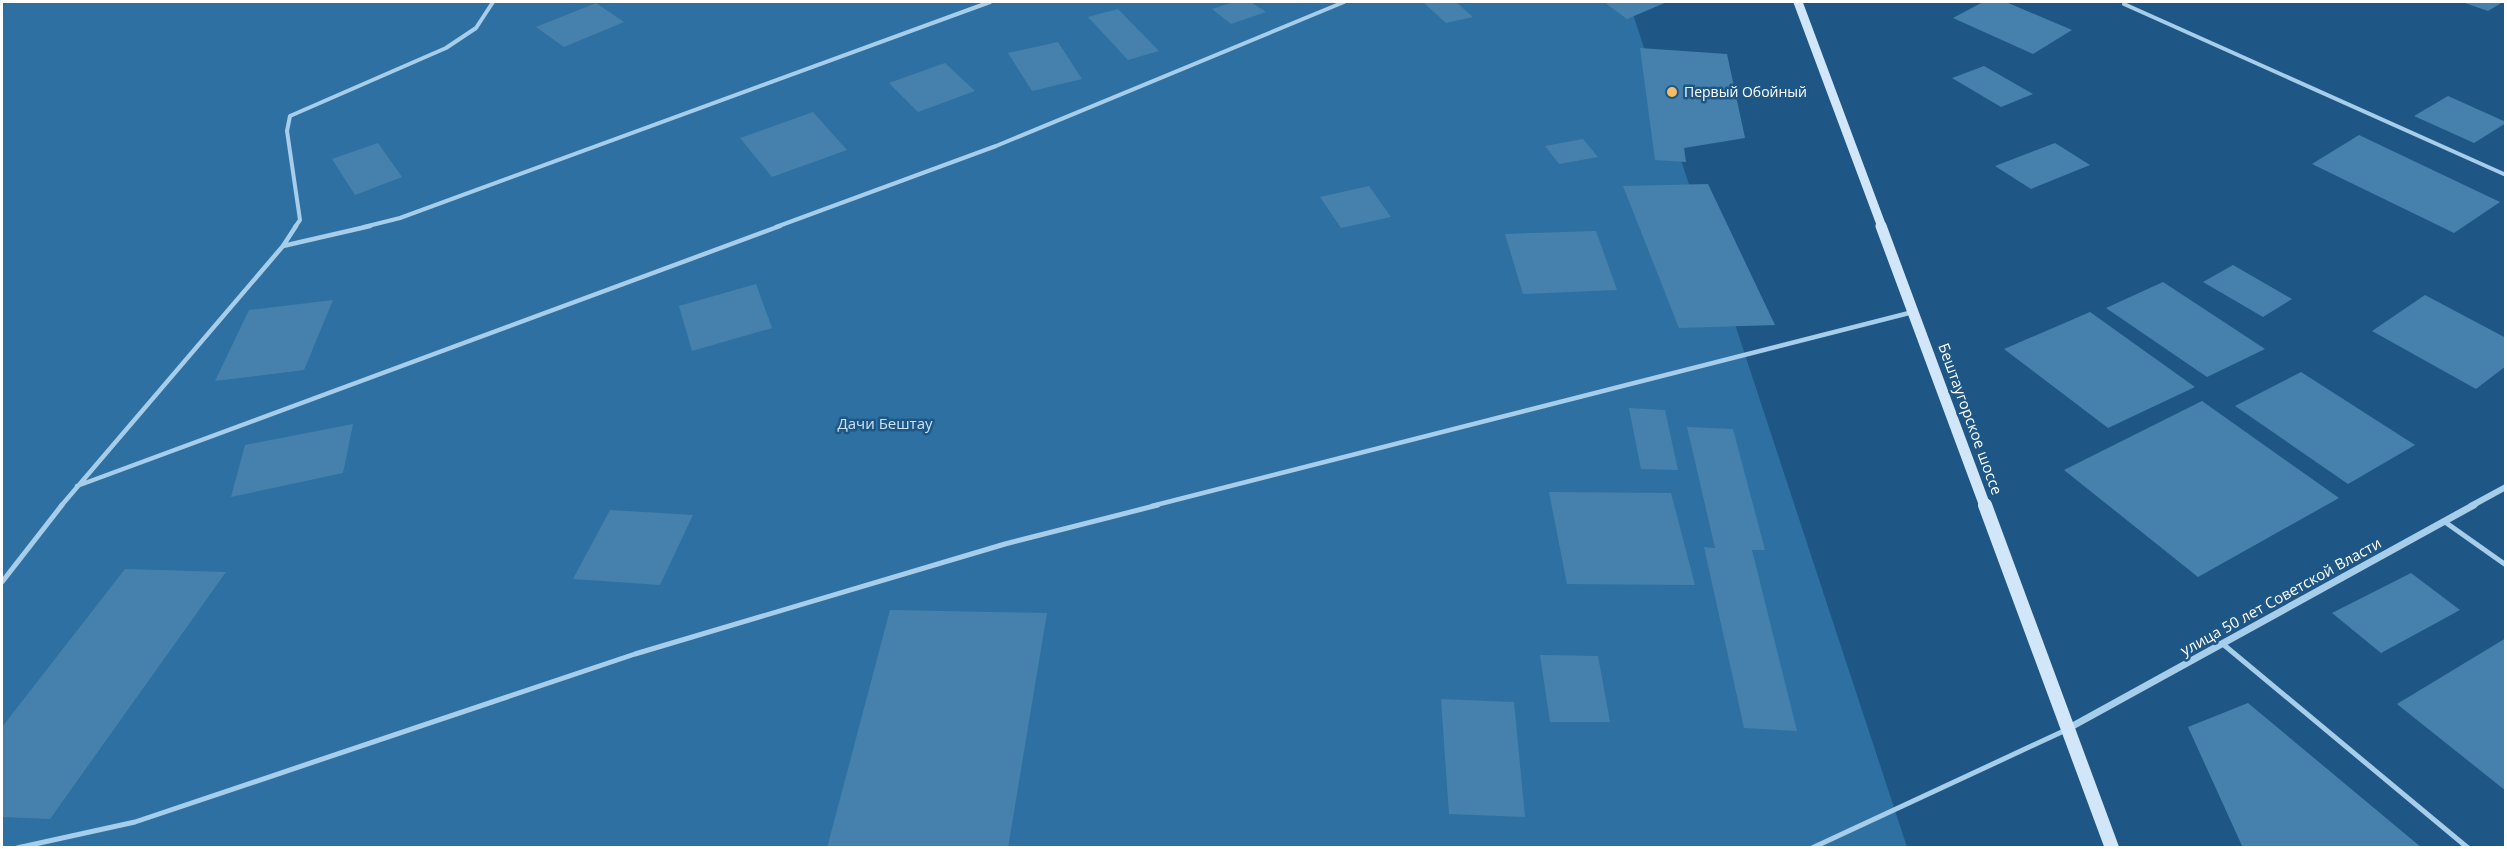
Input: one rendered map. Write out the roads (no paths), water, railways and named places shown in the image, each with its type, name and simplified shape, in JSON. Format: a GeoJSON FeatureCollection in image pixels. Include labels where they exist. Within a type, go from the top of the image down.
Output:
{"type":"FeatureCollection","features":[{"type":"Feature","properties":{"kind":"main road","name":"Бештаугорское шоссе"},"geometry":{"type":"LineString","coordinates":[[1797,2],[1915,312],[2112,848]]}},
{"type":"Feature","properties":{"kind":"street","name":"улица 50 лет Советской Власти"},"geometry":{"type":"LineString","coordinates":[[2068,729],[2224,645],[2505,487]]}},
{"type":"Feature","properties":{"kind":"lane"},"geometry":{"type":"LineString","coordinates":[[2,582],[77,486],[283,246],[300,220],[287,131],[290,116],[338,93],[446,48],[476,28],[493,2]]}},
{"type":"Feature","properties":{"kind":"lane"},"geometry":{"type":"LineString","coordinates":[[283,246],[318,240],[400,218],[990,2]]}},
{"type":"Feature","properties":{"kind":"lane"},"geometry":{"type":"LineString","coordinates":[[77,486],[996,146],[1344,2]]}},
{"type":"Feature","properties":{"kind":"lane"},"geometry":{"type":"LineString","coordinates":[[2124,4],[2505,175]]}},
{"type":"Feature","properties":{"kind":"lane"},"geometry":{"type":"LineString","coordinates":[[17,848],[135,822],[635,654],[1005,544],[1915,312]]}},
{"type":"Feature","properties":{"kind":"lane"},"geometry":{"type":"LineString","coordinates":[[2445,522],[2505,565]]}},
{"type":"Feature","properties":{"kind":"lane"},"geometry":{"type":"LineString","coordinates":[[2224,645],[2468,848]]}},
{"type":"Feature","properties":{"kind":"lane"},"geometry":{"type":"LineString","coordinates":[[1812,848],[2068,729]]}},
{"type":"Feature","properties":{"kind":"place","name":"Первый Обойный"},"geometry":{"type":"Point","coordinates":[1672,92]}},
{"type":"Feature","properties":{"kind":"park label","name":"Дачи Бештау"},"geometry":{"type":"Point","coordinates":[885,424]}}]}
